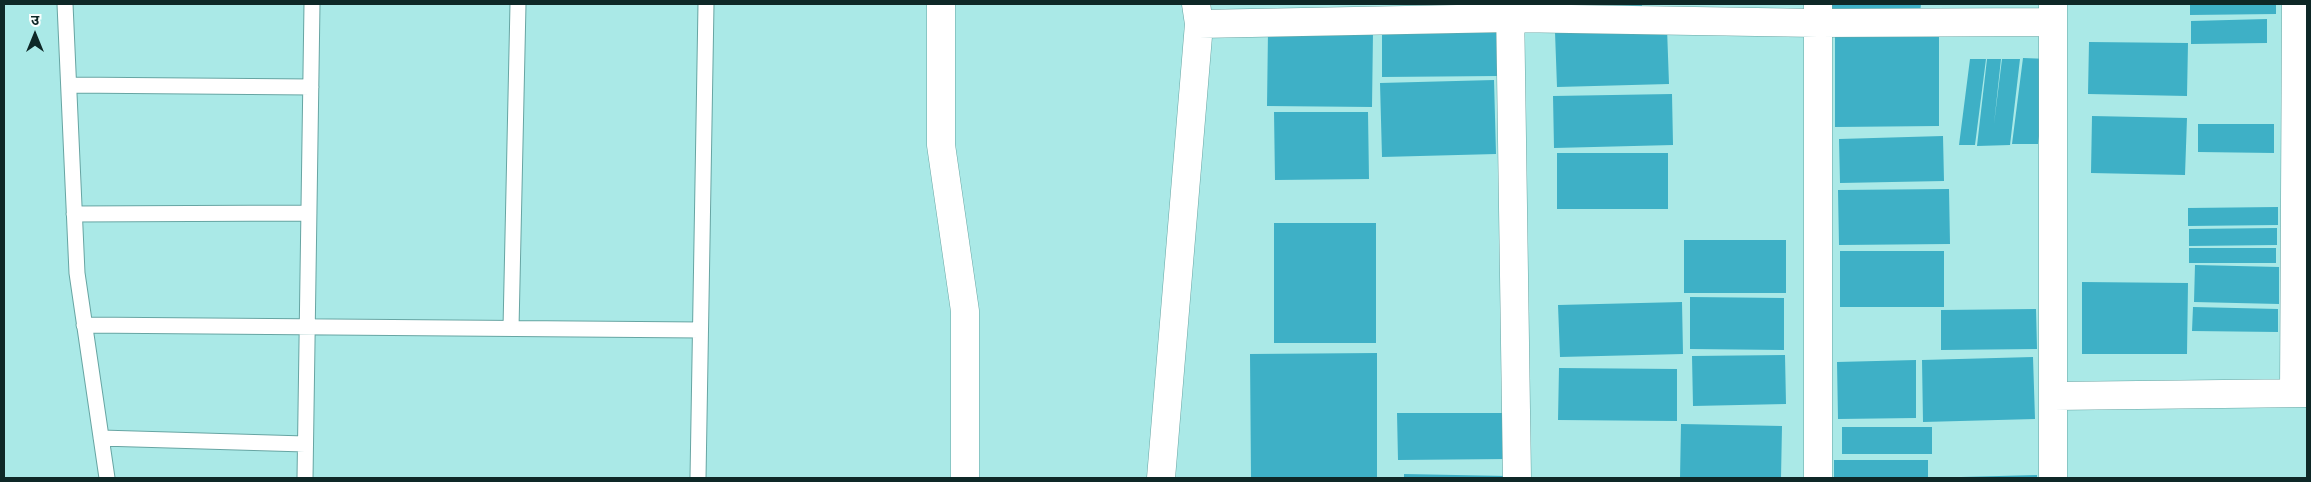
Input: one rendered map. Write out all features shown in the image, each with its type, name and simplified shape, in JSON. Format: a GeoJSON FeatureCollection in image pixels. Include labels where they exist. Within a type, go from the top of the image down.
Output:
{"type":"FeatureCollection","features":[{"type":"Feature","properties":{"kind":"street"},"geometry":{"type":"LineString","coordinates":[[941,4],[941,146],[965,311],[965,478]]}},
{"type":"Feature","properties":{"kind":"street"},"geometry":{"type":"LineString","coordinates":[[2054,396],[2301,392],[2296,4]]}},
{"type":"Feature","properties":{"kind":"street"},"geometry":{"type":"LineString","coordinates":[[1509,11],[1517,478]]}},
{"type":"Feature","properties":{"kind":"street"},"geometry":{"type":"LineString","coordinates":[[1161,478],[1197,14],[1509,11],[2053,13],[2053,478]]}},
{"type":"Feature","properties":{"kind":"street"},"geometry":{"type":"LineString","coordinates":[[1818,13],[1818,478]]}},
{"type":"Feature","properties":{"kind":"lane"},"geometry":{"type":"LineString","coordinates":[[65,4],[77,273],[107,478]]}},
{"type":"Feature","properties":{"kind":"lane"},"geometry":{"type":"LineString","coordinates":[[305,478],[312,4]]}},
{"type":"Feature","properties":{"kind":"lane"},"geometry":{"type":"LineString","coordinates":[[511,328],[518,4]]}},
{"type":"Feature","properties":{"kind":"lane"},"geometry":{"type":"LineString","coordinates":[[698,478],[706,4]]}},
{"type":"Feature","properties":{"kind":"lane"},"geometry":{"type":"LineString","coordinates":[[69,85],[311,87]]}},
{"type":"Feature","properties":{"kind":"lane"},"geometry":{"type":"LineString","coordinates":[[74,214],[309,213]]}},
{"type":"Feature","properties":{"kind":"lane"},"geometry":{"type":"LineString","coordinates":[[84,325],[700,330]]}},
{"type":"Feature","properties":{"kind":"lane"},"geometry":{"type":"LineString","coordinates":[[100,438],[305,444]]}},
{"type":"Feature","properties":{"kind":"building"},"geometry":{"type":"Polygon","coordinates":[[[1642,4],[1642,6],[1569,5],[1642,4]]]}},
{"type":"Feature","properties":{"kind":"building"},"geometry":{"type":"Polygon","coordinates":[[[1824,4],[1921,4],[1920,13],[1823,12],[1824,4]]]}},
{"type":"Feature","properties":{"kind":"building"},"geometry":{"type":"Polygon","coordinates":[[[2190,4],[2276,4],[2276,14],[2190,15],[2190,4]]]}},
{"type":"Feature","properties":{"kind":"building"},"geometry":{"type":"Polygon","coordinates":[[[2267,19],[2267,43],[2191,44],[2191,21],[2267,19]]]}},
{"type":"Feature","properties":{"kind":"building"},"geometry":{"type":"Polygon","coordinates":[[[1497,25],[1498,76],[1382,77],[1382,26],[1497,25]]]}},
{"type":"Feature","properties":{"kind":"building"},"geometry":{"type":"Polygon","coordinates":[[[1667,28],[1669,84],[1557,87],[1555,32],[1667,28]]]}},
{"type":"Feature","properties":{"kind":"building"},"geometry":{"type":"Polygon","coordinates":[[[1268,31],[1373,32],[1372,107],[1267,106],[1268,31]]]}},
{"type":"Feature","properties":{"kind":"building"},"geometry":{"type":"Polygon","coordinates":[[[1939,34],[1939,126],[1835,127],[1835,35],[1939,34]]]}},
{"type":"Feature","properties":{"kind":"building"},"geometry":{"type":"Polygon","coordinates":[[[2089,42],[2188,43],[2187,96],[2088,94],[2089,42]]]}},
{"type":"Feature","properties":{"kind":"building"},"geometry":{"type":"Polygon","coordinates":[[[2023,58],[2049,59],[2038,144],[2012,144],[2023,58]]]}},
{"type":"Feature","properties":{"kind":"building"},"geometry":{"type":"Polygon","coordinates":[[[1970,59],[1986,59],[1975,145],[1959,145],[1970,59]]]}},
{"type":"Feature","properties":{"kind":"building"},"geometry":{"type":"Polygon","coordinates":[[[1987,59],[2001,59],[1994,124],[2002,59],[2020,59],[2010,145],[1977,146],[1987,59]]]}},
{"type":"Feature","properties":{"kind":"building"},"geometry":{"type":"Polygon","coordinates":[[[1494,80],[1496,154],[1382,157],[1380,83],[1494,80]]]}},
{"type":"Feature","properties":{"kind":"building"},"geometry":{"type":"Polygon","coordinates":[[[1672,94],[1673,145],[1554,148],[1553,96],[1672,94]]]}},
{"type":"Feature","properties":{"kind":"building"},"geometry":{"type":"Polygon","coordinates":[[[1274,112],[1368,112],[1369,179],[1275,180],[1274,112]]]}},
{"type":"Feature","properties":{"kind":"building"},"geometry":{"type":"Polygon","coordinates":[[[2092,116],[2187,118],[2185,175],[2091,173],[2092,116]]]}},
{"type":"Feature","properties":{"kind":"building"},"geometry":{"type":"Polygon","coordinates":[[[2198,124],[2274,124],[2274,153],[2198,152],[2198,124]]]}},
{"type":"Feature","properties":{"kind":"building"},"geometry":{"type":"Polygon","coordinates":[[[1943,136],[1944,181],[1840,183],[1839,139],[1943,136]]]}},
{"type":"Feature","properties":{"kind":"building"},"geometry":{"type":"Polygon","coordinates":[[[1557,153],[1668,153],[1668,209],[1557,209],[1557,153]]]}},
{"type":"Feature","properties":{"kind":"building"},"geometry":{"type":"Polygon","coordinates":[[[1949,189],[1950,244],[1839,245],[1838,190],[1949,189]]]}},
{"type":"Feature","properties":{"kind":"building"},"geometry":{"type":"Polygon","coordinates":[[[2278,207],[2278,225],[2188,226],[2188,208],[2278,207]]]}},
{"type":"Feature","properties":{"kind":"building"},"geometry":{"type":"Polygon","coordinates":[[[1274,223],[1376,223],[1376,343],[1274,343],[1274,223]]]}},
{"type":"Feature","properties":{"kind":"building"},"geometry":{"type":"Polygon","coordinates":[[[2277,228],[2277,245],[2189,246],[2189,229],[2277,228]]]}},
{"type":"Feature","properties":{"kind":"building"},"geometry":{"type":"Polygon","coordinates":[[[1684,240],[1786,240],[1786,293],[1684,293],[1684,240]]]}},
{"type":"Feature","properties":{"kind":"building"},"geometry":{"type":"Polygon","coordinates":[[[2189,248],[2276,248],[2276,263],[2189,263],[2189,248]]]}},
{"type":"Feature","properties":{"kind":"building"},"geometry":{"type":"Polygon","coordinates":[[[1840,251],[1944,251],[1944,307],[1840,307],[1840,251]]]}},
{"type":"Feature","properties":{"kind":"building"},"geometry":{"type":"Polygon","coordinates":[[[2195,265],[2279,267],[2279,304],[2194,302],[2195,265]]]}},
{"type":"Feature","properties":{"kind":"building"},"geometry":{"type":"Polygon","coordinates":[[[2082,282],[2188,283],[2187,354],[2082,354],[2082,282]]]}},
{"type":"Feature","properties":{"kind":"building"},"geometry":{"type":"Polygon","coordinates":[[[1690,297],[1784,298],[1784,350],[1690,349],[1690,297]]]}},
{"type":"Feature","properties":{"kind":"building"},"geometry":{"type":"Polygon","coordinates":[[[1682,302],[1683,354],[1560,357],[1558,305],[1682,302]]]}},
{"type":"Feature","properties":{"kind":"building"},"geometry":{"type":"Polygon","coordinates":[[[2193,307],[2278,309],[2278,332],[2192,331],[2193,307]]]}},
{"type":"Feature","properties":{"kind":"building"},"geometry":{"type":"Polygon","coordinates":[[[2036,309],[2037,349],[1941,350],[1941,310],[2036,309]]]}},
{"type":"Feature","properties":{"kind":"building"},"geometry":{"type":"Polygon","coordinates":[[[1377,353],[1377,478],[1251,478],[1250,354],[1377,353]]]}},
{"type":"Feature","properties":{"kind":"building"},"geometry":{"type":"Polygon","coordinates":[[[1785,355],[1786,404],[1693,406],[1692,356],[1785,355]]]}},
{"type":"Feature","properties":{"kind":"building"},"geometry":{"type":"Polygon","coordinates":[[[2033,357],[2035,419],[1923,422],[1922,360],[2033,357]]]}},
{"type":"Feature","properties":{"kind":"building"},"geometry":{"type":"Polygon","coordinates":[[[1916,360],[1916,418],[1838,419],[1837,362],[1916,360]]]}},
{"type":"Feature","properties":{"kind":"building"},"geometry":{"type":"Polygon","coordinates":[[[1559,368],[1677,369],[1677,421],[1558,420],[1559,368]]]}},
{"type":"Feature","properties":{"kind":"building"},"geometry":{"type":"Polygon","coordinates":[[[1397,413],[1506,413],[1506,459],[1398,460],[1397,413]]]}},
{"type":"Feature","properties":{"kind":"building"},"geometry":{"type":"Polygon","coordinates":[[[1681,424],[1782,426],[1781,478],[1680,478],[1681,424]]]}},
{"type":"Feature","properties":{"kind":"building"},"geometry":{"type":"Polygon","coordinates":[[[1842,427],[1932,427],[1932,454],[1842,454],[1842,427]]]}},
{"type":"Feature","properties":{"kind":"building"},"geometry":{"type":"Polygon","coordinates":[[[1834,460],[1928,460],[1928,478],[1834,478],[1834,460]]]}},
{"type":"Feature","properties":{"kind":"building"},"geometry":{"type":"Polygon","coordinates":[[[1404,474],[1507,476],[1507,478],[1404,478],[1404,474]]]}},
{"type":"Feature","properties":{"kind":"building"},"geometry":{"type":"Polygon","coordinates":[[[2037,475],[2037,478],[1961,478],[1961,477],[2037,475]]]}}]}
